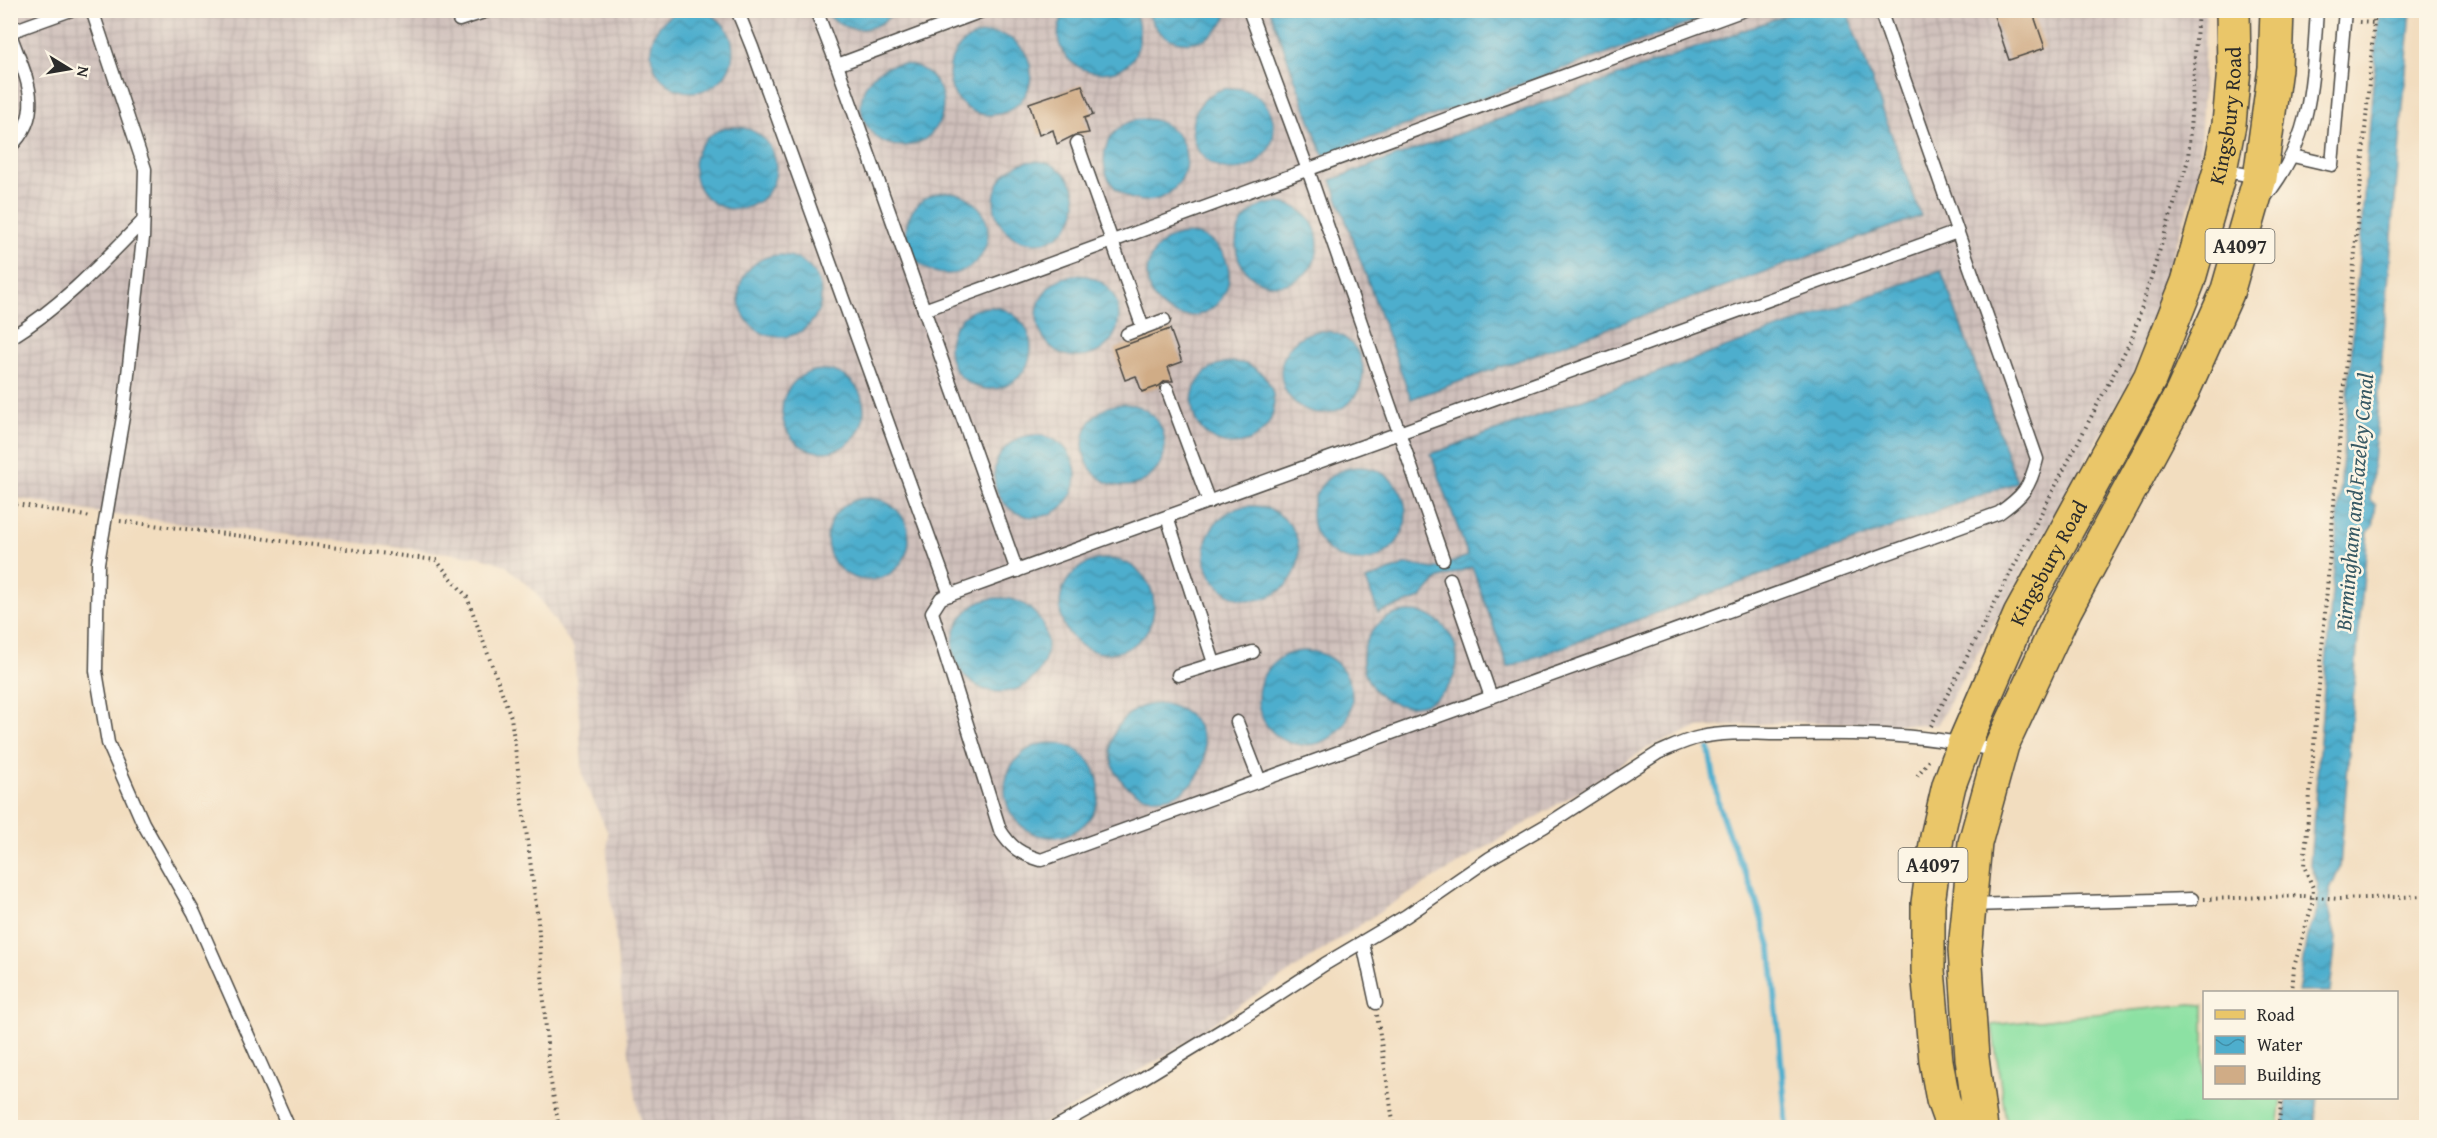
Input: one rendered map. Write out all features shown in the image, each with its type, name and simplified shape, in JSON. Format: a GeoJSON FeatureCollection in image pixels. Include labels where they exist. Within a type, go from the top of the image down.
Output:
{"type":"FeatureCollection","features":[{"type":"Feature","properties":{"kind":"main road","name":"Kingsbury Road"},"geometry":{"type":"LineString","coordinates":[[1953,1128],[1943,1100],[1936,1061],[1928,970],[1928,903],[1937,837],[1949,785],[1965,742],[2020,615],[2150,378],[2188,282],[2220,170],[2229,124],[2234,69],[2233,10]]}},
{"type":"Feature","properties":{"kind":"main road","name":"Kingsbury Road"},"geometry":{"type":"LineString","coordinates":[[1981,1128],[1972,1058],[1965,950],[1975,843],[2000,752],[2065,610],[2182,393],[2227,293],[2249,217],[2269,179],[2277,10]]}},
{"type":"Feature","properties":{"kind":"lane"},"geometry":{"type":"LineString","coordinates":[[10,147],[29,123],[31,102],[10,33],[71,10]]}},
{"type":"Feature","properties":{"kind":"lane"},"geometry":{"type":"LineString","coordinates":[[92,10],[145,169],[143,221],[124,411],[98,563],[96,671],[108,743],[143,823],[194,913],[289,1128]]}},
{"type":"Feature","properties":{"kind":"lane"},"geometry":{"type":"LineString","coordinates":[[459,20],[490,10]]}},
{"type":"Feature","properties":{"kind":"lane"},"geometry":{"type":"LineString","coordinates":[[737,10],[950,595]]}},
{"type":"Feature","properties":{"kind":"lane"},"geometry":{"type":"LineString","coordinates":[[816,10],[1017,571]]}},
{"type":"Feature","properties":{"kind":"lane"},"geometry":{"type":"LineString","coordinates":[[837,64],[985,10]]}},
{"type":"Feature","properties":{"kind":"lane"},"geometry":{"type":"LineString","coordinates":[[1249,10],[1308,170],[1443,559]]}},
{"type":"Feature","properties":{"kind":"lane"},"geometry":{"type":"LineString","coordinates":[[924,310],[1744,10]]}},
{"type":"Feature","properties":{"kind":"lane"},"geometry":{"type":"LineString","coordinates":[[1880,10],[2037,459],[2032,478],[2020,498],[1999,513],[1041,860],[1022,854],[1010,845],[1000,831],[932,612],[941,598],[1957,232]]}},
{"type":"Feature","properties":{"kind":"lane"},"geometry":{"type":"LineString","coordinates":[[2220,170],[2269,179],[2293,156],[2306,121],[2317,10]]}},
{"type":"Feature","properties":{"kind":"lane"},"geometry":{"type":"LineString","coordinates":[[2293,156],[2332,165],[2345,10]]}},
{"type":"Feature","properties":{"kind":"lane"},"geometry":{"type":"LineString","coordinates":[[1077,143],[1143,328]]}},
{"type":"Feature","properties":{"kind":"lane"},"geometry":{"type":"LineString","coordinates":[[10,339],[37,322],[85,281],[143,221]]}},
{"type":"Feature","properties":{"kind":"lane"},"geometry":{"type":"LineString","coordinates":[[1127,334],[1164,320]]}},
{"type":"Feature","properties":{"kind":"lane"},"geometry":{"type":"LineString","coordinates":[[1167,389],[1209,502]]}},
{"type":"Feature","properties":{"kind":"lane"},"geometry":{"type":"LineString","coordinates":[[1167,517],[1214,663]]}},
{"type":"Feature","properties":{"kind":"lane"},"geometry":{"type":"LineString","coordinates":[[1450,579],[1491,697]]}},
{"type":"Feature","properties":{"kind":"lane"},"geometry":{"type":"LineString","coordinates":[[1178,675],[1253,652]]}},
{"type":"Feature","properties":{"kind":"lane"},"geometry":{"type":"LineString","coordinates":[[1237,722],[1260,781]]}},
{"type":"Feature","properties":{"kind":"lane"},"geometry":{"type":"LineString","coordinates":[[1054,1128],[1140,1080],[1245,1016],[1325,964],[1406,916],[1490,858],[1545,826],[1658,753],[1676,745],[1703,737],[1753,734],[1877,733],[1965,742],[2000,752]]}},
{"type":"Feature","properties":{"kind":"lane"},"geometry":{"type":"LineString","coordinates":[[1969,905],[2192,899]]}},
{"type":"Feature","properties":{"kind":"lane"},"geometry":{"type":"LineString","coordinates":[[1363,943],[1376,1003]]}},
{"type":"Feature","properties":{"kind":"path"},"geometry":{"type":"LineString","coordinates":[[1925,738],[2132,338],[2188,160],[2198,10]]}},
{"type":"Feature","properties":{"kind":"path"},"geometry":{"type":"LineString","coordinates":[[2292,991],[2294,967],[2312,905],[2313,888],[2304,866],[2375,10]]}},
{"type":"Feature","properties":{"kind":"path"},"geometry":{"type":"LineString","coordinates":[[10,503],[104,520],[436,560],[467,597],[511,717],[538,920],[549,1071],[559,1128]]}},
{"type":"Feature","properties":{"kind":"path"},"geometry":{"type":"LineString","coordinates":[[2192,899],[2304,896],[2338,899],[2427,896]]}},
{"type":"Feature","properties":{"kind":"path"},"geometry":{"type":"LineString","coordinates":[[1376,1003],[1394,1128]]}},
{"type":"Feature","properties":{"kind":"path"},"geometry":{"type":"LineString","coordinates":[[2278,1128],[2282,1099]]}},
{"type":"Feature","properties":{"kind":"shaded area"},"geometry":{"type":"Polygon","coordinates":[[[10,11],[2206,11],[2199,175],[2133,376],[1937,725],[1795,722],[1698,728],[1651,746],[1387,907],[1157,1061],[1037,1127],[641,1128],[625,1027],[607,861],[608,833],[583,777],[574,649],[535,592],[505,565],[482,557],[105,514],[11,497],[10,11]]]}},
{"type":"Feature","properties":{"kind":"green space"},"geometry":{"type":"Polygon","coordinates":[[[2190,1004],[2203,1005],[2203,1099],[2282,1099],[2278,1127],[2007,1127],[1992,1025],[2190,1004]]]}},
{"type":"Feature","properties":{"kind":"water"},"geometry":{"type":"Polygon","coordinates":[[[692,10],[708,13],[721,22],[730,35],[733,51],[730,67],[721,80],[708,89],[692,92],[676,89],[663,80],[654,67],[651,51],[654,35],[663,22],[676,13],[692,10]]]}},
{"type":"Feature","properties":{"kind":"water"},"geometry":{"type":"Polygon","coordinates":[[[1066,10],[1135,11],[1139,41],[1131,60],[1116,71],[1096,72],[1078,66],[1064,53],[1058,34],[1066,10]]]}},
{"type":"Feature","properties":{"kind":"water"},"geometry":{"type":"Polygon","coordinates":[[[1148,10],[1228,11],[1222,25],[1212,34],[1200,40],[1188,42],[1175,41],[1163,35],[1154,25],[1148,10]]]}},
{"type":"Feature","properties":{"kind":"water"},"geometry":{"type":"Polygon","coordinates":[[[1270,10],[1724,11],[1323,155],[1270,10]]]}},
{"type":"Feature","properties":{"kind":"water"},"geometry":{"type":"Polygon","coordinates":[[[825,11],[894,11],[878,24],[860,29],[841,25],[825,11]]]}},
{"type":"Feature","properties":{"kind":"water"},"geometry":{"type":"Polygon","coordinates":[[[1797,11],[1847,11],[1921,216],[1411,399],[1331,180],[1797,11]]]}},
{"type":"Feature","properties":{"kind":"water","name":"Birmingham and Fazeley Canal"},"geometry":{"type":"Polygon","coordinates":[[[2379,11],[2411,11],[2370,500],[2376,505],[2373,527],[2368,532],[2340,867],[2330,890],[2328,905],[2336,938],[2330,991],[2298,991],[2307,936],[2318,909],[2318,885],[2310,863],[2379,11]]]}},
{"type":"Feature","properties":{"kind":"water"},"geometry":{"type":"Polygon","coordinates":[[[990,33],[1006,36],[1019,45],[1028,58],[1031,74],[1028,90],[1019,103],[1006,112],[990,115],[974,112],[961,103],[952,90],[949,74],[952,58],[961,45],[974,36],[990,33]]]}},
{"type":"Feature","properties":{"kind":"water"},"geometry":{"type":"Polygon","coordinates":[[[902,64],[918,67],[931,76],[940,89],[943,105],[940,121],[931,134],[918,143],[902,146],[886,143],[873,134],[864,121],[861,105],[864,89],[873,76],[886,67],[902,64]]]}},
{"type":"Feature","properties":{"kind":"water"},"geometry":{"type":"Polygon","coordinates":[[[1233,88],[1249,91],[1262,100],[1271,113],[1274,129],[1271,145],[1262,158],[1249,167],[1233,170],[1217,167],[1204,158],[1195,145],[1192,129],[1195,113],[1204,100],[1217,91],[1233,88]]]}},
{"type":"Feature","properties":{"kind":"water"},"geometry":{"type":"Polygon","coordinates":[[[1145,119],[1161,122],[1174,131],[1183,144],[1186,160],[1183,176],[1174,189],[1161,198],[1145,201],[1129,198],[1116,189],[1107,176],[1104,160],[1107,144],[1116,131],[1129,122],[1145,119]]]}},
{"type":"Feature","properties":{"kind":"water"},"geometry":{"type":"Polygon","coordinates":[[[735,127],[751,130],[764,139],[773,152],[776,168],[773,184],[764,197],[751,206],[735,209],[719,206],[706,197],[697,184],[694,168],[697,152],[706,139],[719,130],[735,127]]]}},
{"type":"Feature","properties":{"kind":"water"},"geometry":{"type":"Polygon","coordinates":[[[1035,161],[1051,164],[1064,173],[1073,186],[1076,202],[1073,218],[1064,231],[1051,240],[1035,243],[1019,240],[1006,231],[997,218],[994,202],[997,186],[1006,173],[1019,164],[1035,161]]]}},
{"type":"Feature","properties":{"kind":"water"},"geometry":{"type":"Polygon","coordinates":[[[947,192],[963,195],[976,204],[985,217],[988,233],[985,249],[976,262],[963,271],[947,274],[931,271],[918,262],[909,249],[906,233],[909,217],[918,204],[931,195],[947,192]]]}},
{"type":"Feature","properties":{"kind":"water"},"geometry":{"type":"Polygon","coordinates":[[[1277,203],[1293,206],[1306,215],[1315,228],[1318,244],[1315,260],[1306,273],[1293,282],[1277,285],[1261,282],[1248,273],[1239,260],[1236,244],[1239,228],[1248,215],[1261,206],[1277,203]]]}},
{"type":"Feature","properties":{"kind":"water"},"geometry":{"type":"Polygon","coordinates":[[[1188,234],[1204,237],[1217,246],[1226,259],[1229,275],[1226,291],[1217,304],[1204,313],[1188,316],[1172,313],[1159,304],[1150,291],[1147,275],[1150,259],[1159,246],[1172,237],[1188,234]]]}},
{"type":"Feature","properties":{"kind":"water"},"geometry":{"type":"Polygon","coordinates":[[[780,255],[796,258],[809,267],[818,280],[821,296],[818,312],[809,325],[796,334],[780,337],[764,334],[751,325],[742,312],[739,296],[742,280],[751,267],[764,258],[780,255]]]}},
{"type":"Feature","properties":{"kind":"water"},"geometry":{"type":"Polygon","coordinates":[[[1941,270],[2017,482],[1508,667],[1472,567],[1438,579],[1421,598],[1378,613],[1366,580],[1407,564],[1434,569],[1468,556],[1431,454],[1941,270]]]}},
{"type":"Feature","properties":{"kind":"water"},"geometry":{"type":"Polygon","coordinates":[[[1078,275],[1094,278],[1107,287],[1116,300],[1119,316],[1116,332],[1107,345],[1094,354],[1078,357],[1062,354],[1049,345],[1040,332],[1037,316],[1040,300],[1049,287],[1062,278],[1078,275]]]}},
{"type":"Feature","properties":{"kind":"water"},"geometry":{"type":"Polygon","coordinates":[[[990,307],[1006,310],[1019,319],[1028,332],[1031,348],[1028,364],[1019,377],[1006,386],[990,389],[974,386],[961,377],[952,364],[949,348],[952,332],[961,319],[974,310],[990,307]]]}},
{"type":"Feature","properties":{"kind":"water"},"geometry":{"type":"Polygon","coordinates":[[[1322,331],[1338,334],[1351,343],[1360,356],[1363,372],[1360,388],[1351,401],[1338,410],[1322,413],[1306,410],[1293,401],[1284,388],[1281,372],[1284,356],[1293,343],[1306,334],[1322,331]]]}},
{"type":"Feature","properties":{"kind":"water"},"geometry":{"type":"Polygon","coordinates":[[[1233,362],[1249,365],[1262,374],[1271,387],[1274,403],[1271,419],[1262,432],[1249,441],[1233,444],[1217,441],[1204,432],[1195,419],[1192,403],[1195,387],[1204,374],[1217,365],[1233,362]]]}},
{"type":"Feature","properties":{"kind":"water"},"geometry":{"type":"Polygon","coordinates":[[[823,370],[839,373],[852,382],[861,395],[864,411],[861,427],[852,440],[839,449],[823,452],[807,449],[794,440],[785,427],[782,411],[785,395],[794,382],[807,373],[823,370]]]}},
{"type":"Feature","properties":{"kind":"water"},"geometry":{"type":"Polygon","coordinates":[[[1124,404],[1140,407],[1153,416],[1162,429],[1165,445],[1162,461],[1153,474],[1140,483],[1124,486],[1108,483],[1095,474],[1086,461],[1083,445],[1086,429],[1095,416],[1108,407],[1124,404]]]}},
{"type":"Feature","properties":{"kind":"water"},"geometry":{"type":"Polygon","coordinates":[[[1035,435],[1051,438],[1064,447],[1073,460],[1076,476],[1073,492],[1064,505],[1051,514],[1035,517],[1019,514],[1006,505],[997,492],[994,476],[997,460],[1006,447],[1019,438],[1035,435]]]}},
{"type":"Feature","properties":{"kind":"water"},"geometry":{"type":"Polygon","coordinates":[[[1359,467],[1377,470],[1393,480],[1403,496],[1406,514],[1403,532],[1393,548],[1377,558],[1359,561],[1341,558],[1325,548],[1315,532],[1312,514],[1315,496],[1325,480],[1341,470],[1359,467]]]}},
{"type":"Feature","properties":{"kind":"water"},"geometry":{"type":"Polygon","coordinates":[[[868,498],[884,501],[897,510],[906,523],[909,539],[906,555],[897,568],[884,577],[868,580],[852,577],[839,568],[830,555],[827,539],[830,523],[839,510],[852,501],[868,498]]]}},
{"type":"Feature","properties":{"kind":"water"},"geometry":{"type":"Polygon","coordinates":[[[1252,506],[1270,509],[1286,519],[1296,535],[1299,553],[1296,571],[1286,587],[1270,597],[1252,600],[1234,597],[1218,587],[1208,571],[1205,553],[1208,535],[1218,519],[1234,509],[1252,506]]]}},
{"type":"Feature","properties":{"kind":"water"},"geometry":{"type":"Polygon","coordinates":[[[1107,559],[1125,562],[1141,572],[1151,588],[1154,606],[1151,624],[1141,640],[1125,650],[1107,653],[1089,650],[1073,640],[1063,624],[1060,606],[1063,588],[1073,572],[1089,562],[1107,559]]]}},
{"type":"Feature","properties":{"kind":"water"},"geometry":{"type":"Polygon","coordinates":[[[991,598],[1009,598],[1034,611],[1044,627],[1047,645],[1044,663],[1034,679],[1009,692],[991,692],[966,679],[953,654],[953,636],[966,611],[991,598]]]}},
{"type":"Feature","properties":{"kind":"water"},"geometry":{"type":"Polygon","coordinates":[[[1410,612],[1428,615],[1444,625],[1454,641],[1457,659],[1454,677],[1444,693],[1428,703],[1410,706],[1392,703],[1376,693],[1366,677],[1363,659],[1366,641],[1376,625],[1392,615],[1410,612]]]}},
{"type":"Feature","properties":{"kind":"water"},"geometry":{"type":"Polygon","coordinates":[[[1305,651],[1323,654],[1339,664],[1349,680],[1352,698],[1349,716],[1339,732],[1323,742],[1305,745],[1287,742],[1271,732],[1261,716],[1258,698],[1261,680],[1271,664],[1287,654],[1305,651]]]}},
{"type":"Feature","properties":{"kind":"water"},"geometry":{"type":"Polygon","coordinates":[[[1158,704],[1176,707],[1192,717],[1202,733],[1205,751],[1202,769],[1192,785],[1176,795],[1158,798],[1140,795],[1124,785],[1114,769],[1111,751],[1114,733],[1124,717],[1140,707],[1158,704]]]}},
{"type":"Feature","properties":{"kind":"water"},"geometry":{"type":"Polygon","coordinates":[[[1043,743],[1061,743],[1086,756],[1096,772],[1099,790],[1096,808],[1086,824],[1061,837],[1043,837],[1018,824],[1005,799],[1005,781],[1018,756],[1043,743]]]}},
{"type":"Feature","properties":{"kind":"water"},"geometry":{"type":"Polygon","coordinates":[[[2287,1099],[2318,1099],[2314,1127],[2284,1127],[2287,1099]]]}},
{"type":"Feature","properties":{"kind":"building"},"geometry":{"type":"Polygon","coordinates":[[[1992,10],[2032,10],[2045,48],[2009,60],[1992,10]]]}},
{"type":"Feature","properties":{"kind":"building"},"geometry":{"type":"Polygon","coordinates":[[[1082,85],[1093,115],[1084,118],[1089,133],[1075,135],[1057,144],[1053,130],[1039,135],[1029,103],[1082,85]]]}},
{"type":"Feature","properties":{"kind":"building"},"geometry":{"type":"Polygon","coordinates":[[[1170,329],[1182,362],[1168,367],[1173,381],[1165,381],[1159,386],[1142,392],[1136,376],[1125,380],[1114,349],[1170,329]]]}},
{"type":"Feature","properties":{"kind":"waterway"},"geometry":{"type":"LineString","coordinates":[[1709,749],[1719,806],[1729,836],[1753,891],[1771,949],[1787,1128]]}}]}
